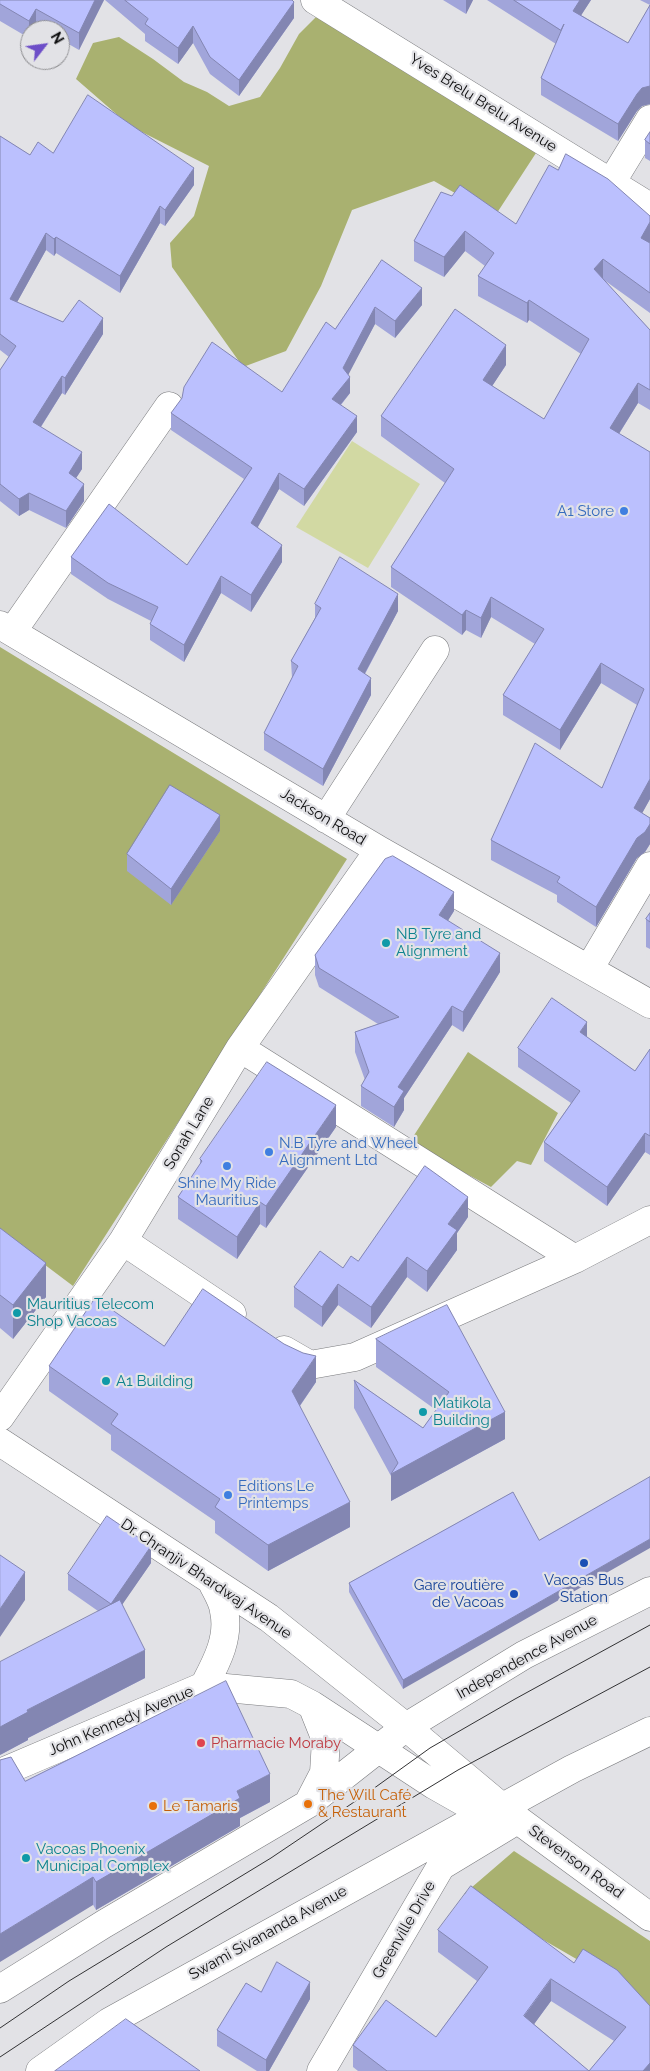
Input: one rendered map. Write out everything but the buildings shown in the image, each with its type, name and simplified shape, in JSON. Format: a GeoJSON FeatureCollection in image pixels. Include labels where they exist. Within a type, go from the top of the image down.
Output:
{"type":"FeatureCollection","features":[{"type":"Feature","properties":{"kind":"street","name":"Yves Brelu Brelu Avenue"},"geometry":{"type":"LineString","coordinates":[[315,0],[650,207]]}},
{"type":"Feature","properties":{"kind":"street"},"geometry":{"type":"LineString","coordinates":[[611,183],[650,119]]}},
{"type":"Feature","properties":{"kind":"street"},"geometry":{"type":"LineString","coordinates":[[6,628],[169,406]]}},
{"type":"Feature","properties":{"kind":"street","name":"Jackson Road"},"geometry":{"type":"LineString","coordinates":[[6,628],[378,850],[650,1004]]}},
{"type":"Feature","properties":{"kind":"street"},"geometry":{"type":"LineString","coordinates":[[326,819],[435,650]]}},
{"type":"Feature","properties":{"kind":"street","name":"Sonah Lane"},"geometry":{"type":"LineString","coordinates":[[0,1417],[123,1241],[240,1048],[378,850]]}},
{"type":"Feature","properties":{"kind":"street"},"geometry":{"type":"LineString","coordinates":[[590,970],[650,866]]}},
{"type":"Feature","properties":{"kind":"street"},"geometry":{"type":"LineString","coordinates":[[240,1048],[575,1258]]}},
{"type":"Feature","properties":{"kind":"street"},"geometry":{"type":"LineString","coordinates":[[123,1241],[292,1357],[310,1365],[355,1357],[575,1258],[650,1220]]}},
{"type":"Feature","properties":{"kind":"street","name":"Dr. Chranjiv Bhardwaj Avenue"},"geometry":{"type":"LineString","coordinates":[[0,1442],[269,1618],[406,1727],[504,1814]]}},
{"type":"Feature","properties":{"kind":"street"},"geometry":{"type":"LineString","coordinates":[[204,1686],[223,1647],[225,1627],[224,1610],[212,1582]]}},
{"type":"Feature","properties":{"kind":"street","name":"Independence Avenue"},"geometry":{"type":"LineString","coordinates":[[406,1727],[524,1655],[650,1591]]}},
{"type":"Feature","properties":{"kind":"street","name":"John Kennedy Avenue"},"geometry":{"type":"LineString","coordinates":[[0,1773],[204,1686],[291,1694],[312,1705],[434,1785],[504,1814]]}},
{"type":"Feature","properties":{"kind":"street"},"geometry":{"type":"LineString","coordinates":[[308,1804],[324,1772],[326,1740],[312,1705]]}},
{"type":"Feature","properties":{"kind":"street"},"geometry":{"type":"LineString","coordinates":[[0,1990],[104,1924],[308,1804],[406,1727]]}},
{"type":"Feature","properties":{"kind":"street"},"geometry":{"type":"LineString","coordinates":[[504,1814],[572,1769],[650,1731]]}},
{"type":"Feature","properties":{"kind":"street","name":"Stevenson Road"},"geometry":{"type":"LineString","coordinates":[[504,1814],[650,1917]]}},
{"type":"Feature","properties":{"kind":"street","name":"Swami Sivananda Avenue"},"geometry":{"type":"LineString","coordinates":[[40,2071],[109,2022],[504,1814]]}},
{"type":"Feature","properties":{"kind":"street","name":"Greenville Drive"},"geometry":{"type":"LineString","coordinates":[[321,2071],[441,1866],[504,1814]]}},
{"type":"Feature","properties":{"kind":"green space"},"geometry":{"type":"Polygon","coordinates":[[[316,17],[536,153],[495,216],[434,181],[352,210],[321,286],[286,351],[243,367],[172,267],[170,243],[194,216],[209,166],[130,126],[76,79],[93,43],[119,37],[184,82],[207,92],[229,106],[260,97],[280,68],[299,34],[316,17]]]}},
{"type":"Feature","properties":{"kind":"green space"},"geometry":{"type":"Polygon","coordinates":[[[352,441],[420,484],[368,568],[296,527],[352,441]]]}},
{"type":"Feature","properties":{"kind":"green space"},"geometry":{"type":"Polygon","coordinates":[[[0,647],[347,859],[73,1286],[0,1231],[0,647]]]}},
{"type":"Feature","properties":{"kind":"green space"},"geometry":{"type":"Polygon","coordinates":[[[468,1052],[558,1113],[531,1165],[517,1161],[491,1187],[409,1143],[468,1052]]]}},
{"type":"Feature","properties":{"kind":"green space"},"geometry":{"type":"Polygon","coordinates":[[[514,1851],[650,1941],[650,2027],[630,1990],[464,1894],[514,1851]]]}},
{"type":"Feature","properties":{"kind":"tram line"},"geometry":{"type":"LineString","coordinates":[[0,2028],[69,1981],[271,1858],[430,1748],[650,1625]]}},
{"type":"Feature","properties":{"kind":"tram line"},"geometry":{"type":"LineString","coordinates":[[0,2057],[166,1947],[458,1770],[650,1667]]}},
{"type":"Feature","properties":{"kind":"place","name":"A1 Store"},"geometry":{"type":"Point","coordinates":[624,511]}},
{"type":"Feature","properties":{"kind":"place","name":"NB Tyre and Alignment"},"geometry":{"type":"Point","coordinates":[386,943]}},
{"type":"Feature","properties":{"kind":"place","name":"N.B Tyre and Wheel Alignment Ltd"},"geometry":{"type":"Point","coordinates":[269,1152]}},
{"type":"Feature","properties":{"kind":"place","name":"Shine My Ride Mauritius"},"geometry":{"type":"Point","coordinates":[227,1166]}},
{"type":"Feature","properties":{"kind":"place","name":"Mauritius Telecom Shop Vacoas"},"geometry":{"type":"Point","coordinates":[17,1313]}},
{"type":"Feature","properties":{"kind":"place","name":"A1 Building"},"geometry":{"type":"Point","coordinates":[106,1381]}},
{"type":"Feature","properties":{"kind":"place","name":"Matikola Building"},"geometry":{"type":"Point","coordinates":[423,1412]}},
{"type":"Feature","properties":{"kind":"place","name":"Editions Le Printemps"},"geometry":{"type":"Point","coordinates":[228,1495]}},
{"type":"Feature","properties":{"kind":"place","name":"Vacoas Bus Station"},"geometry":{"type":"Point","coordinates":[584,1563]}},
{"type":"Feature","properties":{"kind":"place","name":"Gare routière de Vacoas"},"geometry":{"type":"Point","coordinates":[514,1594]}},
{"type":"Feature","properties":{"kind":"place","name":"Pharmacie Moraby"},"geometry":{"type":"Point","coordinates":[201,1743]}},
{"type":"Feature","properties":{"kind":"place","name":"The Will Café & Restaurant"},"geometry":{"type":"Point","coordinates":[308,1804]}},
{"type":"Feature","properties":{"kind":"place","name":"Le Tamaris"},"geometry":{"type":"Point","coordinates":[153,1806]}},
{"type":"Feature","properties":{"kind":"place","name":"Vacoas Phoenix Municipal Complex"},"geometry":{"type":"Point","coordinates":[26,1858]}}]}
